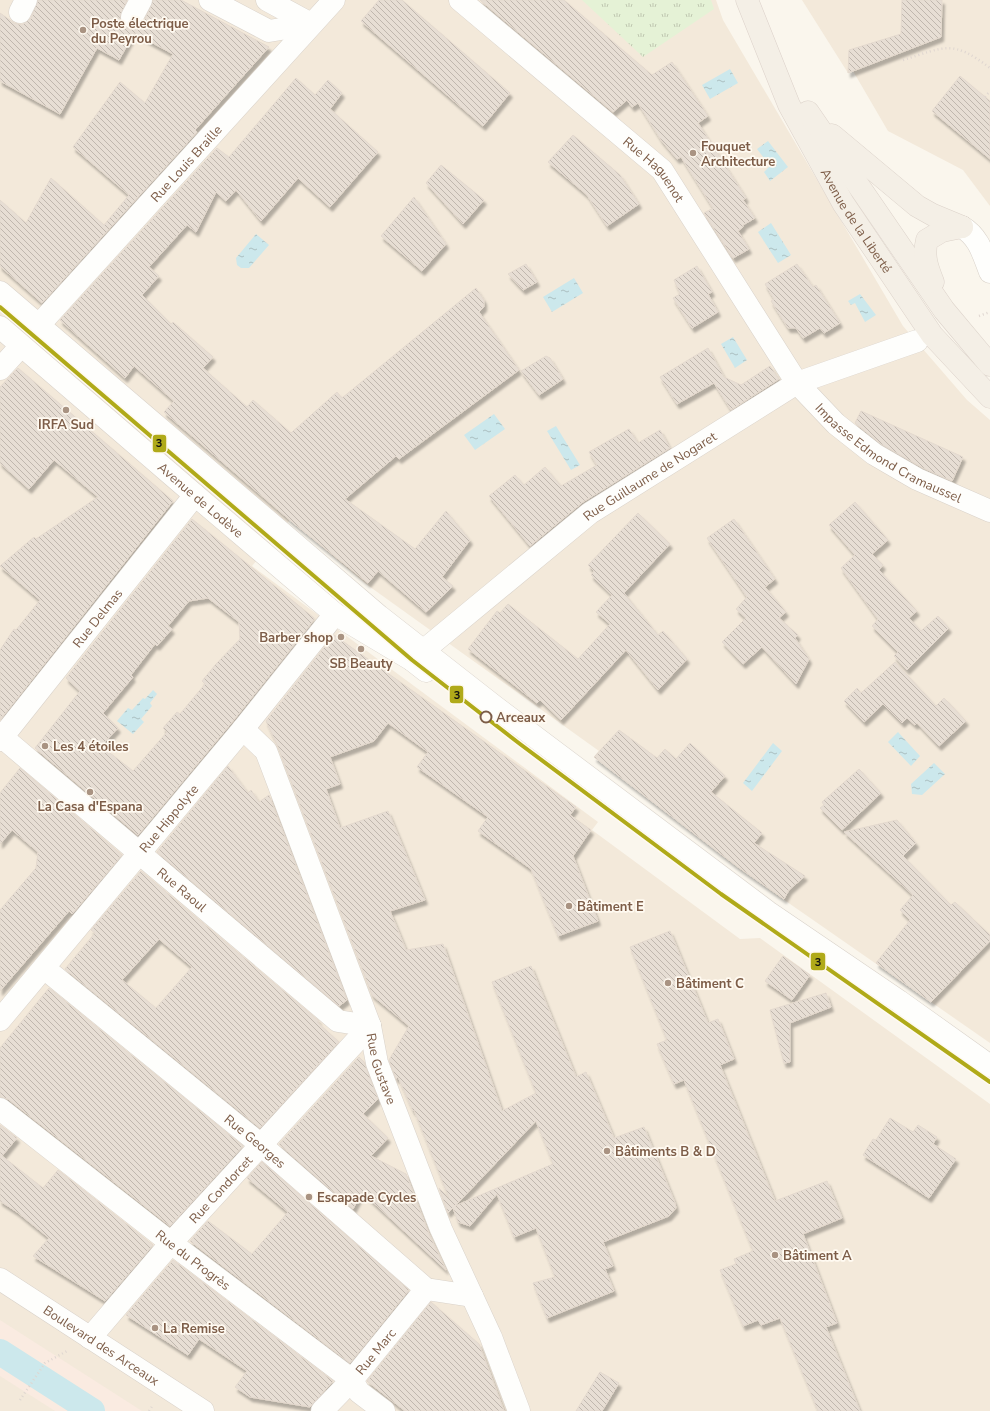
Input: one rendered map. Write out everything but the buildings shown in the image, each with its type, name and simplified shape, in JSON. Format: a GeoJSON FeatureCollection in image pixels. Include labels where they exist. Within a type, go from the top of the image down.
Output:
{"type":"FeatureCollection","features":[{"type":"Feature","properties":{"kind":"main road","name":"Avenue de la Liberté"},"geometry":{"type":"LineString","coordinates":[[747,0],[789,104],[843,203],[932,335],[990,397]]}},
{"type":"Feature","properties":{"kind":"main road","name":"Avenue de la Liberté"},"geometry":{"type":"LineString","coordinates":[[756,23],[812,119],[944,310],[990,365]]}},
{"type":"Feature","properties":{"kind":"main road"},"geometry":{"type":"LineString","coordinates":[[812,119],[917,206],[932,215],[962,227]]}},
{"type":"Feature","properties":{"kind":"main road"},"geometry":{"type":"LineString","coordinates":[[944,310],[925,262],[924,251],[927,240],[942,231],[962,227]]}},
{"type":"Feature","properties":{"kind":"street"},"geometry":{"type":"LineString","coordinates":[[210,0],[269,31],[312,24]]}},
{"type":"Feature","properties":{"kind":"street"},"geometry":{"type":"LineString","coordinates":[[266,0],[312,24]]}},
{"type":"Feature","properties":{"kind":"street","name":"Rue Louis Braille"},"geometry":{"type":"LineString","coordinates":[[38,326],[334,0]]}},
{"type":"Feature","properties":{"kind":"street","name":"Rue Haguenot"},"geometry":{"type":"LineString","coordinates":[[461,0],[662,170],[797,383]]}},
{"type":"Feature","properties":{"kind":"street"},"geometry":{"type":"LineString","coordinates":[[962,227],[972,232],[979,243],[990,272]]}},
{"type":"Feature","properties":{"kind":"street"},"geometry":{"type":"LineString","coordinates":[[0,292],[379,616],[417,655],[557,772],[714,889],[990,1082]]}},
{"type":"Feature","properties":{"kind":"street","name":"Avenue de Lodève"},"geometry":{"type":"LineString","coordinates":[[0,327],[195,496],[335,614],[417,655]]}},
{"type":"Feature","properties":{"kind":"street","name":"Rue Guillaume de Nogaret"},"geometry":{"type":"LineString","coordinates":[[417,655],[590,514],[797,383],[917,341]]}},
{"type":"Feature","properties":{"kind":"street"},"geometry":{"type":"LineString","coordinates":[[0,369],[21,346]]}},
{"type":"Feature","properties":{"kind":"street","name":"Impasse Edmond Cramaussel"},"geometry":{"type":"LineString","coordinates":[[797,383],[836,424],[874,454],[917,479],[990,511]]}},
{"type":"Feature","properties":{"kind":"street","name":"Rue Delmas"},"geometry":{"type":"LineString","coordinates":[[1,738],[195,496]]}},
{"type":"Feature","properties":{"kind":"street","name":"Rue Hippolyte"},"geometry":{"type":"LineString","coordinates":[[0,1020],[243,729],[335,614]]}},
{"type":"Feature","properties":{"kind":"street"},"geometry":{"type":"LineString","coordinates":[[417,655],[768,912],[899,1001],[990,1066]]}},
{"type":"Feature","properties":{"kind":"street","name":"Rue Gustave"},"geometry":{"type":"LineString","coordinates":[[243,729],[266,752],[370,1026],[380,1070],[441,1229],[491,1337],[519,1411]]}},
{"type":"Feature","properties":{"kind":"street","name":"Rue Raoul"},"geometry":{"type":"LineString","coordinates":[[1,738],[139,852],[338,1021],[370,1026]]}},
{"type":"Feature","properties":{"kind":"street","name":"Rue Georges"},"geometry":{"type":"LineString","coordinates":[[44,968],[261,1145],[426,1289]]}},
{"type":"Feature","properties":{"kind":"street","name":"Rue Condorcet"},"geometry":{"type":"LineString","coordinates":[[90,1338],[171,1243],[370,1026]]}},
{"type":"Feature","properties":{"kind":"street","name":"Rue du Progrès"},"geometry":{"type":"LineString","coordinates":[[0,1109],[171,1243],[352,1380],[359,1392],[384,1411]]}},
{"type":"Feature","properties":{"kind":"street","name":"Boulevard des Arceaux"},"geometry":{"type":"LineString","coordinates":[[0,1279],[203,1411]]}},
{"type":"Feature","properties":{"kind":"street"},"geometry":{"type":"LineString","coordinates":[[426,1289],[472,1296]]}},
{"type":"Feature","properties":{"kind":"street","name":"Rue Marc"},"geometry":{"type":"LineString","coordinates":[[322,1411],[352,1380],[426,1289]]}},
{"type":"Feature","properties":{"kind":"path"},"geometry":{"type":"LineString","coordinates":[[903,60],[947,46],[971,53],[990,68]]}},
{"type":"Feature","properties":{"kind":"path"},"geometry":{"type":"LineString","coordinates":[[985,97],[990,91]]}},
{"type":"Feature","properties":{"kind":"path"},"geometry":{"type":"LineString","coordinates":[[20,1400],[45,1363],[90,1338]]}},
{"type":"Feature","properties":{"kind":"shaded area"},"geometry":{"type":"Polygon","coordinates":[[[0,0],[716,0],[723,20],[903,326],[967,400],[990,420],[990,1043],[737,867],[594,757],[599,751],[366,584],[290,520],[252,566],[598,822],[592,830],[740,939],[760,938],[990,1104],[990,1411],[0,1411],[0,0]]]}},
{"type":"Feature","properties":{"kind":"shaded area"},"geometry":{"type":"Polygon","coordinates":[[[802,0],[990,0],[990,206],[963,170],[888,131],[853,71],[848,73],[802,0]]]}},
{"type":"Feature","properties":{"kind":"shaded area"},"geometry":{"type":"Polygon","coordinates":[[[0,1320],[142,1411],[55,1411],[0,1376],[0,1320]]]}},
{"type":"Feature","properties":{"kind":"green space"},"geometry":{"type":"Polygon","coordinates":[[[582,0],[711,0],[714,9],[643,57],[582,0]]]}},
{"type":"Feature","properties":{"kind":"water"},"geometry":{"type":"Polygon","coordinates":[[[730,69],[738,83],[710,99],[702,85],[730,69]]]}},
{"type":"Feature","properties":{"kind":"water"},"geometry":{"type":"Polygon","coordinates":[[[768,141],[788,167],[770,181],[764,172],[770,166],[757,149],[768,141]]]}},
{"type":"Feature","properties":{"kind":"water"},"geometry":{"type":"Polygon","coordinates":[[[771,223],[791,255],[778,263],[758,232],[771,223]]]}},
{"type":"Feature","properties":{"kind":"water"},"geometry":{"type":"Polygon","coordinates":[[[256,234],[269,245],[249,268],[241,268],[237,265],[236,258],[256,234]]]}},
{"type":"Feature","properties":{"kind":"water"},"geometry":{"type":"Polygon","coordinates":[[[574,278],[583,293],[552,312],[543,297],[574,278]]]}},
{"type":"Feature","properties":{"kind":"water"},"geometry":{"type":"Polygon","coordinates":[[[860,294],[876,315],[865,322],[855,303],[851,305],[848,301],[860,294]]]}},
{"type":"Feature","properties":{"kind":"water"},"geometry":{"type":"Polygon","coordinates":[[[733,337],[747,360],[735,368],[721,344],[733,337]]]}},
{"type":"Feature","properties":{"kind":"water"},"geometry":{"type":"Polygon","coordinates":[[[494,414],[505,429],[475,450],[464,435],[494,414]]]}},
{"type":"Feature","properties":{"kind":"water"},"geometry":{"type":"Polygon","coordinates":[[[556,426],[580,465],[571,470],[547,431],[556,426]]]}},
{"type":"Feature","properties":{"kind":"water"},"geometry":{"type":"Polygon","coordinates":[[[153,690],[157,694],[150,703],[152,706],[141,719],[144,722],[133,734],[117,721],[128,708],[132,710],[153,690]]]}},
{"type":"Feature","properties":{"kind":"water"},"geometry":{"type":"Polygon","coordinates":[[[898,732],[920,756],[911,766],[888,742],[898,732]]]}},
{"type":"Feature","properties":{"kind":"water"},"geometry":{"type":"Polygon","coordinates":[[[773,743],[782,751],[752,791],[743,783],[773,743]]]}},
{"type":"Feature","properties":{"kind":"water"},"geometry":{"type":"Polygon","coordinates":[[[934,763],[945,774],[922,795],[912,794],[911,784],[934,763]]]}},
{"type":"Feature","properties":{"kind":"waterway"},"geometry":{"type":"LineString","coordinates":[[0,1352],[92,1411]]}},
{"type":"Feature","properties":{"kind":"transit line","name":"3"},"geometry":{"type":"LineString","coordinates":[[0,307],[412,660],[520,744],[721,894],[990,1082]]}},
{"type":"Feature","properties":{"kind":"place","name":"Poste électrique du Peyrou"},"geometry":{"type":"Point","coordinates":[83,30]}},
{"type":"Feature","properties":{"kind":"place","name":"Fouquet Architecture"},"geometry":{"type":"Point","coordinates":[693,153]}},
{"type":"Feature","properties":{"kind":"place","name":"IRFA Sud"},"geometry":{"type":"Point","coordinates":[66,410]}},
{"type":"Feature","properties":{"kind":"place","name":"Barber shop"},"geometry":{"type":"Point","coordinates":[341,637]}},
{"type":"Feature","properties":{"kind":"place","name":"SB Beauty"},"geometry":{"type":"Point","coordinates":[361,649]}},
{"type":"Feature","properties":{"kind":"place","name":"Arceaux"},"geometry":{"type":"Point","coordinates":[486,717]}},
{"type":"Feature","properties":{"kind":"place","name":"Les 4 étoiles"},"geometry":{"type":"Point","coordinates":[45,746]}},
{"type":"Feature","properties":{"kind":"place","name":"La Casa d'Espana"},"geometry":{"type":"Point","coordinates":[90,792]}},
{"type":"Feature","properties":{"kind":"place","name":"Bâtiment E"},"geometry":{"type":"Point","coordinates":[569,906]}},
{"type":"Feature","properties":{"kind":"place","name":"Bâtiment C"},"geometry":{"type":"Point","coordinates":[668,983]}},
{"type":"Feature","properties":{"kind":"place","name":"Bâtiments B & D"},"geometry":{"type":"Point","coordinates":[607,1151]}},
{"type":"Feature","properties":{"kind":"place","name":"Escapade Cycles"},"geometry":{"type":"Point","coordinates":[309,1197]}},
{"type":"Feature","properties":{"kind":"place","name":"Bâtiment A"},"geometry":{"type":"Point","coordinates":[775,1255]}},
{"type":"Feature","properties":{"kind":"place","name":"La Remise"},"geometry":{"type":"Point","coordinates":[155,1328]}}]}
